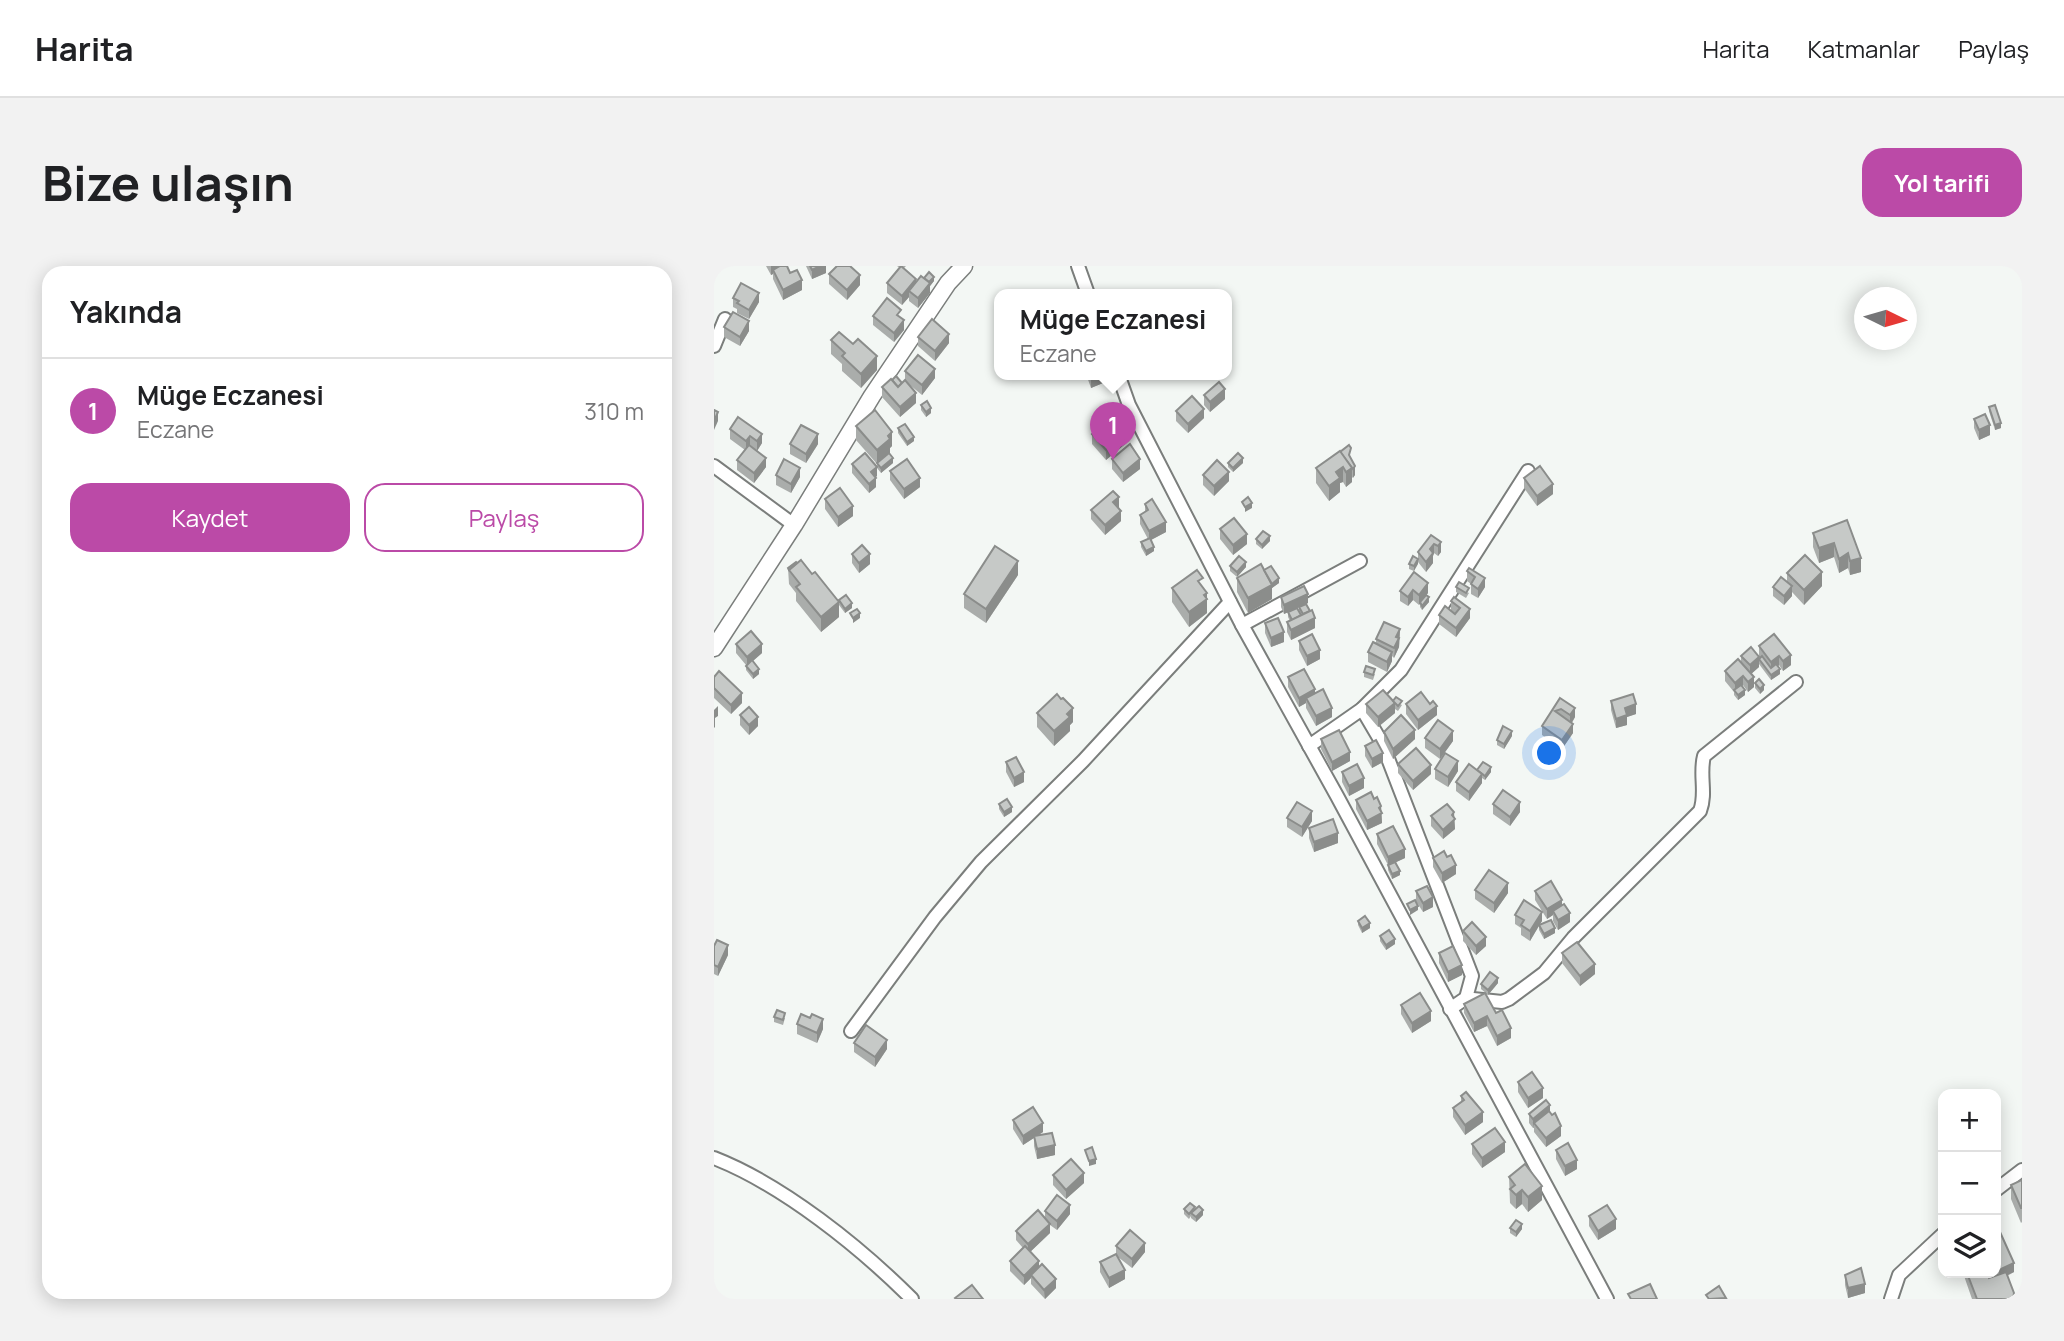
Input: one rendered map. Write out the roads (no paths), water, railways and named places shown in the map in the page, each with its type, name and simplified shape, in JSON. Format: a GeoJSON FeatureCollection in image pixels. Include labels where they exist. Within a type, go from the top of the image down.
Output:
{"type":"FeatureCollection","features":[{"type":"Feature","properties":{"kind":"main road"},"geometry":{"type":"LineString","coordinates":[[714,648],[794,525],[872,396],[948,284],[964,266]]}},
{"type":"Feature","properties":{"kind":"street"},"geometry":{"type":"LineString","coordinates":[[1078,266],[1086,289]]}},
{"type":"Feature","properties":{"kind":"street"},"geometry":{"type":"LineString","coordinates":[[714,346],[725,319]]}},
{"type":"Feature","properties":{"kind":"street"},"geometry":{"type":"LineString","coordinates":[[1120,380],[1129,405],[1242,625],[1310,746],[1607,1299]]}},
{"type":"Feature","properties":{"kind":"street"},"geometry":{"type":"LineString","coordinates":[[714,467],[794,525]]}},
{"type":"Feature","properties":{"kind":"street"},"geometry":{"type":"LineString","coordinates":[[1310,746],[1362,709],[1401,670],[1528,471]]}},
{"type":"Feature","properties":{"kind":"street"},"geometry":{"type":"LineString","coordinates":[[1242,625],[1360,561]]}},
{"type":"Feature","properties":{"kind":"street"},"geometry":{"type":"LineString","coordinates":[[851,1031],[935,917],[981,862],[1083,761],[1230,602]]}},
{"type":"Feature","properties":{"kind":"street"},"geometry":{"type":"LineString","coordinates":[[1466,998],[1502,1002],[1544,973],[1573,938],[1700,811],[1703,802],[1701,767],[1704,756],[1796,682]]}},
{"type":"Feature","properties":{"kind":"street"},"geometry":{"type":"LineString","coordinates":[[1362,709],[1381,743],[1472,976],[1466,998],[1450,1009]]}},
{"type":"Feature","properties":{"kind":"street"},"geometry":{"type":"LineString","coordinates":[[714,1158],[756,1177],[825,1225],[882,1268],[912,1299]]}},
{"type":"Feature","properties":{"kind":"street"},"geometry":{"type":"LineString","coordinates":[[2001,1186],[2022,1170]]}},
{"type":"Feature","properties":{"kind":"street"},"geometry":{"type":"LineString","coordinates":[[1891,1299],[1899,1275],[1938,1239]]}},
{"type":"Feature","properties":{"kind":"place","name":"Müge Eczanesi"},"geometry":{"type":"Point","coordinates":[1113,460]}}]}
